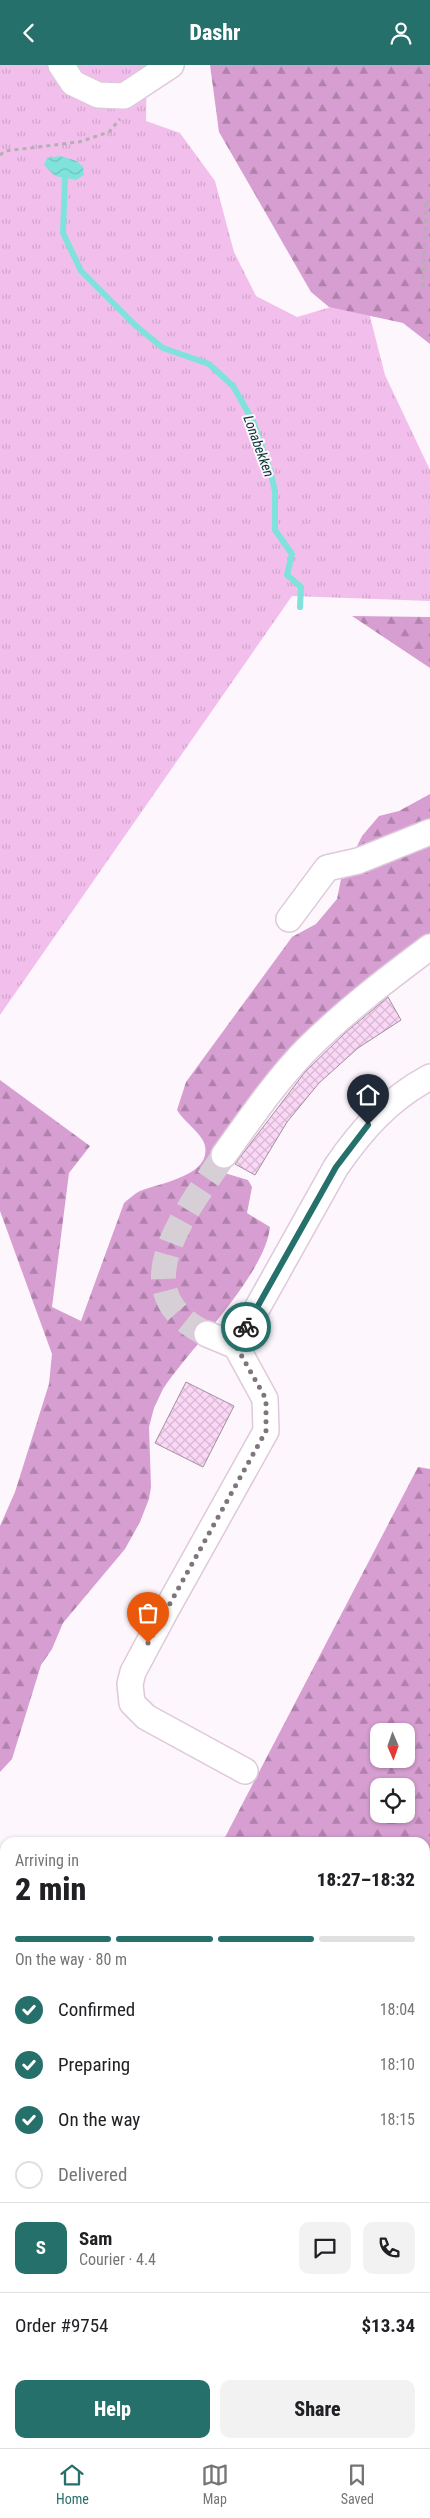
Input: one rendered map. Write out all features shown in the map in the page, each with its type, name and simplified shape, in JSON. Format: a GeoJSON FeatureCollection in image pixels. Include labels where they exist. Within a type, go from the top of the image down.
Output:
{"type":"FeatureCollection","features":[{"type":"Feature","properties":{"kind":"street"},"geometry":{"type":"LineString","coordinates":[[60,65],[73,83],[81,87],[98,95],[124,96],[171,65]]}},
{"type":"Feature","properties":{"kind":"street"},"geometry":{"type":"LineString","coordinates":[[289,919],[327,868],[358,861],[430,832]]}},
{"type":"Feature","properties":{"kind":"street"},"geometry":{"type":"LineString","coordinates":[[224,1155],[272,1089],[307,1049],[359,1003],[430,947]]}},
{"type":"Feature","properties":{"kind":"street"},"geometry":{"type":"LineString","coordinates":[[236,1346],[336,1167],[353,1143],[390,1103],[430,1077]]}},
{"type":"Feature","properties":{"kind":"street"},"geometry":{"type":"LineString","coordinates":[[206,1333],[236,1346],[266,1399],[266,1431],[164,1614],[133,1672],[130,1684],[132,1703],[146,1717],[245,1771]]}},
{"type":"Feature","properties":{"kind":"path"},"geometry":{"type":"LineString","coordinates":[[0,155],[5,151],[80,141],[109,132],[121,118],[124,96]]}},
{"type":"Feature","properties":{"kind":"path"},"geometry":{"type":"LineString","coordinates":[[423,287],[426,201],[430,201]]}},
{"type":"Feature","properties":{"kind":"green space"},"geometry":{"type":"Polygon","coordinates":[[[0,65],[147,65],[146,121],[180,133],[215,181],[234,252],[256,296],[297,317],[365,297],[385,375],[430,470],[430,601],[292,596],[0,1015],[0,65]]]}},
{"type":"Feature","properties":{"kind":"green space"},"geometry":{"type":"Polygon","coordinates":[[[210,65],[430,65],[430,344],[403,323],[329,307],[311,292],[219,132],[210,65]]]}},
{"type":"Feature","properties":{"kind":"green space"},"geometry":{"type":"Polygon","coordinates":[[[352,616],[430,617],[430,668],[352,616]]]}},
{"type":"Feature","properties":{"kind":"green space"},"geometry":{"type":"Polygon","coordinates":[[[430,794],[430,948],[341,1010],[216,1164],[221,1172],[248,1180],[252,1187],[247,1213],[270,1227],[265,1246],[255,1267],[241,1288],[163,1389],[154,1408],[149,1427],[151,1487],[149,1499],[140,1522],[125,1549],[63,1623],[52,1649],[41,1665],[12,1759],[0,1772],[0,1526],[15,1492],[49,1384],[52,1354],[0,1211],[0,1080],[90,1146],[69,1173],[52,1307],[81,1321],[124,1203],[140,1191],[182,1177],[200,1165],[205,1156],[204,1141],[177,1110],[186,1082],[292,937],[316,924],[337,899],[341,879],[362,836],[379,816],[399,811],[430,794]]]}},
{"type":"Feature","properties":{"kind":"green space"},"geometry":{"type":"Polygon","coordinates":[[[418,1467],[430,1469],[430,1837],[225,1837],[418,1467]]]}},
{"type":"Feature","properties":{"kind":"water"},"geometry":{"type":"Polygon","coordinates":[[[60,156],[77,161],[83,167],[84,175],[76,180],[55,176],[44,165],[47,158],[60,156]]]}},
{"type":"Feature","properties":{"kind":"building"},"geometry":{"type":"Polygon","coordinates":[[[388,997],[401,1020],[358,1048],[319,1083],[287,1122],[255,1175],[235,1164],[305,1072],[345,1033],[388,997]]]}},
{"type":"Feature","properties":{"kind":"building"},"geometry":{"type":"Polygon","coordinates":[[[186,1382],[234,1406],[203,1467],[155,1443],[186,1382]]]}},
{"type":"Feature","properties":{"kind":"waterway","name":"Lonabekken"},"geometry":{"type":"LineString","coordinates":[[65,178],[63,233],[81,271],[136,326],[163,348],[209,364],[233,386],[253,421],[270,470],[275,491],[275,530],[292,554],[287,575],[301,587],[300,607]]}},
{"type":"Feature","properties":{"kind":"tunnel"},"geometry":{"type":"LineString","coordinates":[[207,1334],[180,1316],[167,1296],[164,1273],[169,1249],[180,1224],[224,1155]]}},
{"type":"Feature","properties":{"kind":"way so far"},"geometry":{"type":"LineString","coordinates":[[148,1643],[266,1431],[266,1399],[236,1346],[246,1327]]}},
{"type":"Feature","properties":{"kind":"route"},"geometry":{"type":"LineString","coordinates":[[246,1327],[336,1167],[368,1125]]}}]}
